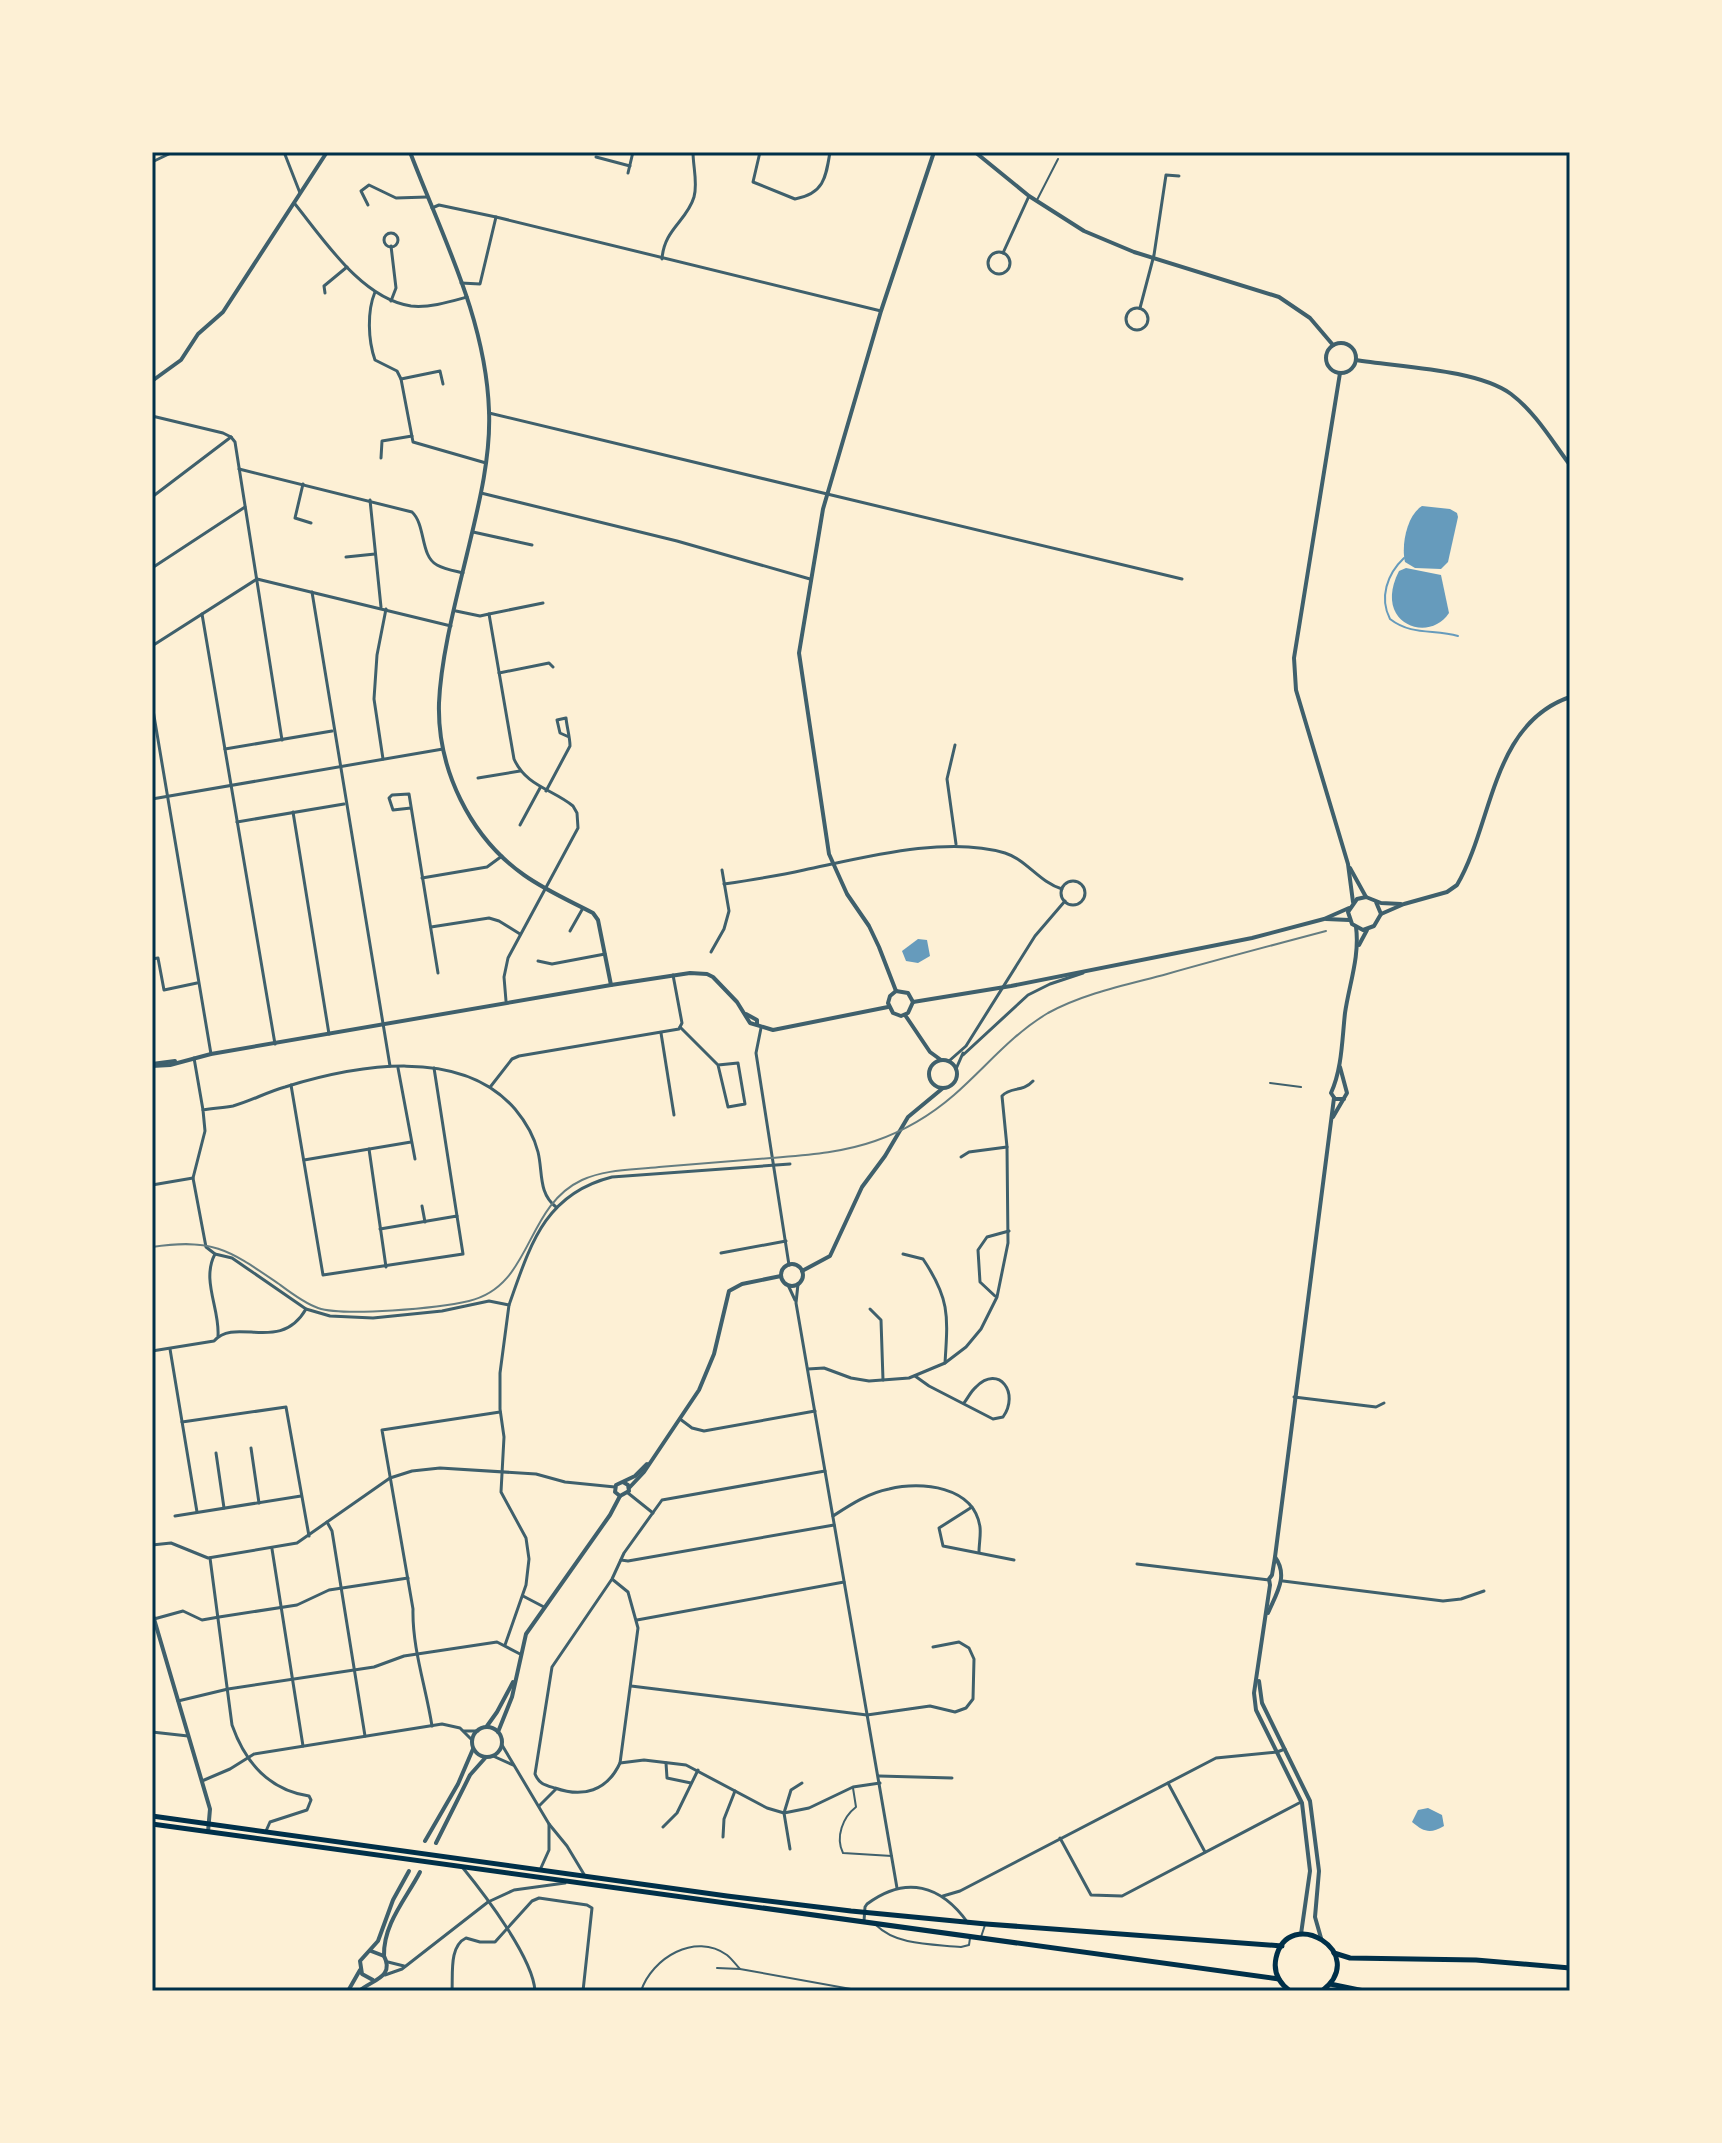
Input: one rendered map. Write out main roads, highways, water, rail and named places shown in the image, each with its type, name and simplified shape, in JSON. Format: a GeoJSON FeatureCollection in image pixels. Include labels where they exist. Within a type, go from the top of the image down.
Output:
{"type":"FeatureCollection","features":[{"type":"Feature","properties":{"kind":"main road"},"geometry":{"type":"LineString","coordinates":[[152,1816],[864,1912],[968,1923],[1282,1946]]}},
{"type":"Feature","properties":{"kind":"main road"},"geometry":{"type":"LineString","coordinates":[[152,1824],[1279,1979]]}},
{"type":"Feature","properties":{"kind":"main road"},"geometry":{"type":"LineString","coordinates":[[1289,1991],[1279,1979],[1275,1962],[1282,1946],[1301,1934],[1321,1938],[1334,1953],[1337,1969],[1330,1984],[1322,1991]]}},
{"type":"Feature","properties":{"kind":"main road"},"geometry":{"type":"LineString","coordinates":[[1334,1953],[1350,1958],[1465,1960],[1570,1968]]}},
{"type":"Feature","properties":{"kind":"main road"},"geometry":{"type":"LineString","coordinates":[[1330,1984],[1364,1991]]}},
{"type":"Feature","properties":{"kind":"water"},"geometry":{"type":"Polygon","coordinates":[[[1422,506],[1450,509],[1457,513],[1448,562],[1441,569],[1415,568],[1405,562],[1406,531],[1412,516],[1422,506]]]}},
{"type":"Feature","properties":{"kind":"water"},"geometry":{"type":"Polygon","coordinates":[[[1406,568],[1441,575],[1449,613],[1440,622],[1429,627],[1417,627],[1406,624],[1398,616],[1393,604],[1393,589],[1399,571],[1406,568]]]}},
{"type":"Feature","properties":{"kind":"water"},"geometry":{"type":"Polygon","coordinates":[[[918,939],[927,940],[930,956],[918,963],[906,961],[902,951],[918,939]]]}},
{"type":"Feature","properties":{"kind":"water"},"geometry":{"type":"Polygon","coordinates":[[[1428,1808],[1442,1815],[1444,1826],[1427,1831],[1412,1822],[1418,1810],[1428,1808]]]}},
{"type":"Feature","properties":{"kind":"waterway"},"geometry":{"type":"LineString","coordinates":[[1404,558],[1393,571],[1386,587],[1385,603],[1390,619],[1407,628],[1458,636]]}},
{"type":"Feature","properties":{"kind":"tram line"},"geometry":{"type":"LineString","coordinates":[[152,1247],[191,1244],[220,1249],[247,1263],[298,1298],[331,1311],[392,1310],[469,1301],[490,1293],[506,1280],[549,1208],[563,1192],[582,1180],[620,1170],[823,1153],[875,1141],[907,1127],[936,1109],[1022,1031],[1062,1006],[1106,990],[1326,931]]}}]}
